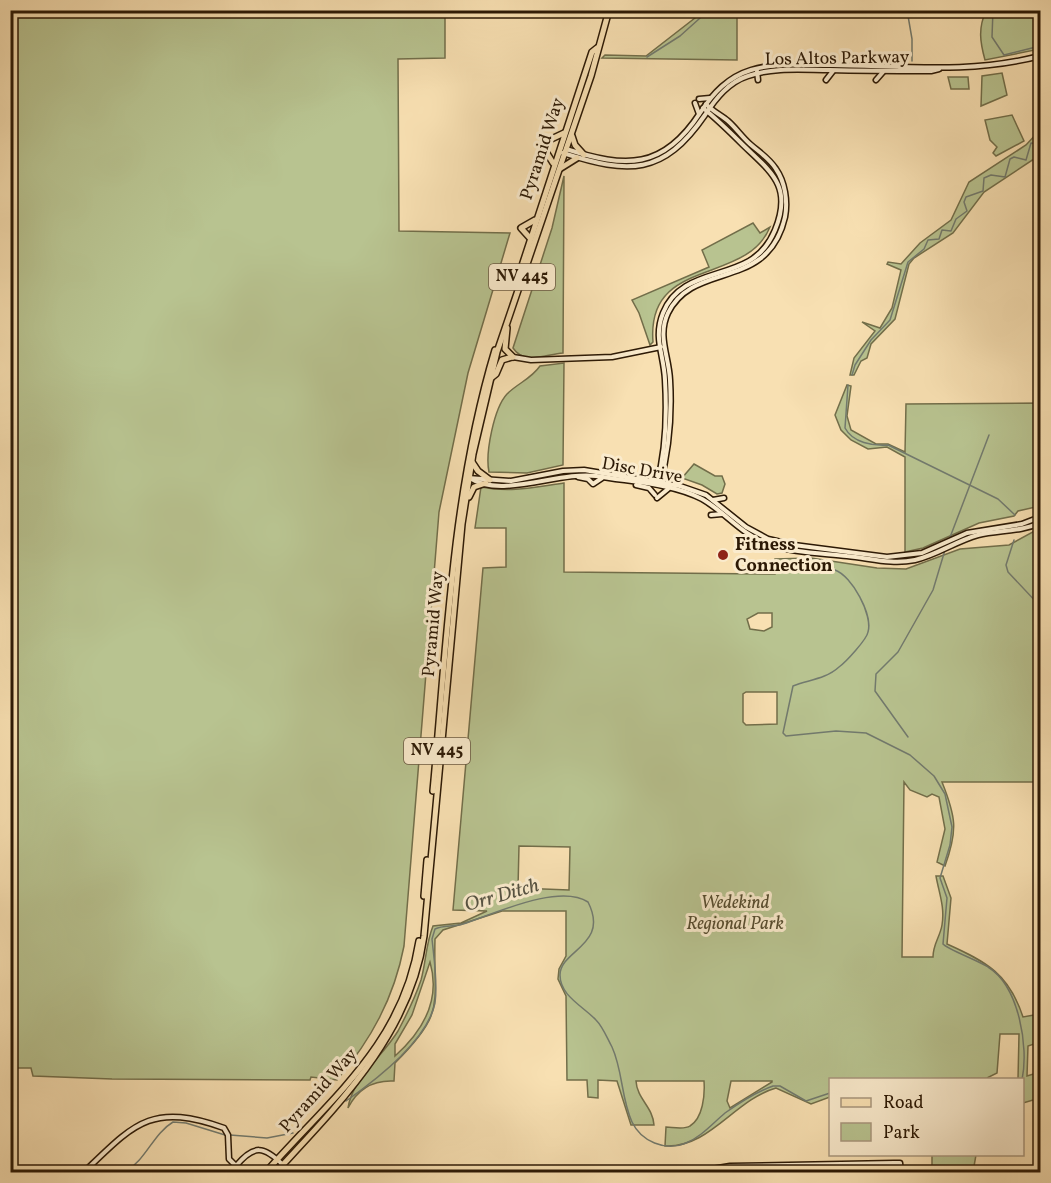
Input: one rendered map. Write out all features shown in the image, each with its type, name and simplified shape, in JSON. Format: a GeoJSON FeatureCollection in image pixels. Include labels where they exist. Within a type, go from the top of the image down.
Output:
{"type":"FeatureCollection","features":[{"type":"Feature","properties":{"kind":"main road","name":"Pyramid Way"},"geometry":{"type":"LineString","coordinates":[[276,1173],[384,1045],[403,1012],[418,969],[424,936],[467,478],[490,378],[556,168],[598,53],[597,48],[609,10]]}},
{"type":"Feature","properties":{"kind":"main road","name":"Los Altos Parkway"},"geometry":{"type":"LineString","coordinates":[[713,99],[736,81],[780,70],[931,71],[988,67],[1041,56]]}},
{"type":"Feature","properties":{"kind":"main road"},"geometry":{"type":"LineString","coordinates":[[758,80],[757,71],[787,65]]}},
{"type":"Feature","properties":{"kind":"main road","name":"Los Altos Parkway"},"geometry":{"type":"LineString","coordinates":[[562,150],[623,162],[657,155],[679,141],[722,86],[740,74],[755,68],[787,65],[931,66],[940,69]]}},
{"type":"Feature","properties":{"kind":"main road"},"geometry":{"type":"LineString","coordinates":[[826,80],[831,72],[836,70]]}},
{"type":"Feature","properties":{"kind":"main road"},"geometry":{"type":"LineString","coordinates":[[876,80],[880,73],[887,71]]}},
{"type":"Feature","properties":{"kind":"main road"},"geometry":{"type":"LineString","coordinates":[[661,347],[666,319],[680,296],[699,284],[755,263],[768,252],[784,219],[785,192],[778,172],[771,162],[725,119],[716,108],[713,99],[697,101],[699,115]]}},
{"type":"Feature","properties":{"kind":"main road"},"geometry":{"type":"LineString","coordinates":[[706,108],[725,119]]}},
{"type":"Feature","properties":{"kind":"main road"},"geometry":{"type":"LineString","coordinates":[[706,108],[774,171],[785,192]]}},
{"type":"Feature","properties":{"kind":"main road","name":"Los Altos Parkway"},"geometry":{"type":"LineString","coordinates":[[562,150],[577,158],[612,167],[629,167],[656,161],[680,146],[697,126],[706,108]]}},
{"type":"Feature","properties":{"kind":"main road"},"geometry":{"type":"LineString","coordinates":[[697,126],[707,117],[716,118]]}},
{"type":"Feature","properties":{"kind":"main road"},"geometry":{"type":"LineString","coordinates":[[577,158],[556,168],[544,145],[568,132],[575,146],[584,155]]}},
{"type":"Feature","properties":{"kind":"main road"},"geometry":{"type":"LineString","coordinates":[[656,161],[679,141]]}},
{"type":"Feature","properties":{"kind":"main road"},"geometry":{"type":"LineString","coordinates":[[629,167],[652,160],[657,155]]}},
{"type":"Feature","properties":{"kind":"main road","name":"Pyramid Way"},"geometry":{"type":"LineString","coordinates":[[266,1173],[374,1051],[397,1016],[412,975],[420,939],[454,560],[467,478],[482,394],[530,238],[556,168]]}},
{"type":"Feature","properties":{"kind":"main road"},"geometry":{"type":"LineString","coordinates":[[658,484],[665,432],[666,383],[661,347],[662,316],[678,292],[701,278],[750,261],[770,240],[777,224],[781,203],[779,187],[769,168]]}},
{"type":"Feature","properties":{"kind":"main road"},"geometry":{"type":"LineString","coordinates":[[530,238],[521,228],[536,220]]}},
{"type":"Feature","properties":{"kind":"main road"},"geometry":{"type":"LineString","coordinates":[[506,327],[506,350],[513,357]]}},
{"type":"Feature","properties":{"kind":"main road"},"geometry":{"type":"LineString","coordinates":[[490,378],[502,360],[513,357],[531,360],[612,357],[661,347]]}},
{"type":"Feature","properties":{"kind":"main road"},"geometry":{"type":"LineString","coordinates":[[462,524],[471,491],[488,481],[472,461]]}},
{"type":"Feature","properties":{"kind":"main road"},"geometry":{"type":"LineString","coordinates":[[645,480],[653,478],[662,467]]}},
{"type":"Feature","properties":{"kind":"main road"},"geometry":{"type":"LineString","coordinates":[[662,467],[664,478],[680,486]]}},
{"type":"Feature","properties":{"kind":"main road","name":"Disc Drive"},"geometry":{"type":"LineString","coordinates":[[488,481],[518,480],[562,471],[589,470],[645,480],[693,495],[718,506],[723,514],[750,535],[786,549],[882,562],[906,561],[934,554],[968,538],[1021,529],[1041,523]]}},
{"type":"Feature","properties":{"kind":"main road"},"geometry":{"type":"LineString","coordinates":[[529,483],[562,471]]}},
{"type":"Feature","properties":{"kind":"main road"},"geometry":{"type":"LineString","coordinates":[[595,476],[624,476]]}},
{"type":"Feature","properties":{"kind":"main road","name":"Disc Drive"},"geometry":{"type":"LineString","coordinates":[[467,478],[509,485],[557,477],[595,476],[627,482],[680,486],[711,499],[741,523],[777,542],[879,557],[905,557],[929,551],[973,531],[1012,526],[1041,517]]}},
{"type":"Feature","properties":{"kind":"main road"},"geometry":{"type":"LineString","coordinates":[[557,477],[587,478],[593,484],[599,478],[606,478]]}},
{"type":"Feature","properties":{"kind":"main road"},"geometry":{"type":"LineString","coordinates":[[627,482],[648,488],[656,496],[664,490],[672,489]]}},
{"type":"Feature","properties":{"kind":"main road"},"geometry":{"type":"LineString","coordinates":[[711,499],[724,498]]}},
{"type":"Feature","properties":{"kind":"main road"},"geometry":{"type":"LineString","coordinates":[[711,515],[723,514]]}},
{"type":"Feature","properties":{"kind":"main road"},"geometry":{"type":"LineString","coordinates":[[750,535],[777,542],[786,549]]}},
{"type":"Feature","properties":{"kind":"main road"},"geometry":{"type":"LineString","coordinates":[[84,1173],[130,1128],[151,1119],[176,1117],[220,1126],[227,1131],[228,1155],[237,1166],[247,1154],[258,1150],[268,1152],[283,1165]]}},
{"type":"Feature","properties":{"kind":"main road"},"geometry":{"type":"LineString","coordinates":[[281,1173],[288,1160]]}},
{"type":"Feature","properties":{"kind":"main road"},"geometry":{"type":"LineString","coordinates":[[880,1163],[894,1173]]}},
{"type":"Feature","properties":{"kind":"main road"},"geometry":{"type":"LineString","coordinates":[[693,1173],[735,1166],[900,1163],[901,1173]]}},
{"type":"Feature","properties":{"kind":"green space"},"geometry":{"type":"Polygon","coordinates":[[[11,10],[445,11],[445,58],[398,59],[399,231],[510,233],[468,373],[439,512],[404,946],[394,983],[380,1017],[371,1034],[337,1080],[311,1077],[310,1080],[112,1079],[33,1076],[31,1068],[11,1068],[11,10]]]}},
{"type":"Feature","properties":{"kind":"green space"},"geometry":{"type":"Polygon","coordinates":[[[704,11],[737,11],[737,60],[602,58],[605,55],[646,56],[704,11]]]}},
{"type":"Feature","properties":{"kind":"green space"},"geometry":{"type":"Polygon","coordinates":[[[986,11],[1040,11],[1040,49],[985,60],[981,35],[986,11]]]}},
{"type":"Feature","properties":{"kind":"green space"},"geometry":{"type":"Polygon","coordinates":[[[1002,73],[1007,95],[981,106],[982,76],[1002,73]]]}},
{"type":"Feature","properties":{"kind":"green space"},"geometry":{"type":"Polygon","coordinates":[[[948,77],[968,77],[969,89],[951,89],[948,77]]]}},
{"type":"Feature","properties":{"kind":"green space"},"geometry":{"type":"Polygon","coordinates":[[[1012,115],[1024,141],[996,156],[993,153],[997,147],[990,140],[985,120],[1012,115]]]}},
{"type":"Feature","properties":{"kind":"green space"},"geometry":{"type":"Polygon","coordinates":[[[1040,130],[1040,155],[984,192],[953,233],[914,258],[909,264],[895,319],[871,344],[867,358],[861,361],[854,375],[850,375],[854,358],[875,331],[862,322],[880,328],[892,308],[901,270],[887,264],[888,262],[901,264],[920,243],[951,220],[969,182],[1026,145],[1040,130]]]}},
{"type":"Feature","properties":{"kind":"green space"},"geometry":{"type":"Polygon","coordinates":[[[564,176],[563,353],[536,358],[523,357],[513,348],[552,228],[564,176]]]}},
{"type":"Feature","properties":{"kind":"green space"},"geometry":{"type":"Polygon","coordinates":[[[753,223],[760,233],[770,227],[758,245],[741,258],[681,283],[665,296],[655,315],[653,342],[650,345],[632,300],[709,267],[702,250],[753,223]]]}},
{"type":"Feature","properties":{"kind":"green space"},"geometry":{"type":"Polygon","coordinates":[[[564,363],[563,465],[527,473],[489,472],[488,454],[492,431],[502,401],[540,366],[564,363]]]}},
{"type":"Feature","properties":{"kind":"green space"},"geometry":{"type":"Polygon","coordinates":[[[847,385],[851,386],[847,416],[851,430],[876,444],[888,444],[905,452],[906,404],[1040,403],[1040,506],[1018,511],[1014,516],[979,523],[923,548],[905,552],[905,457],[887,447],[868,449],[851,440],[841,430],[835,415],[847,385]]]}},
{"type":"Feature","properties":{"kind":"green space"},"geometry":{"type":"Polygon","coordinates":[[[694,464],[715,476],[722,476],[725,484],[722,493],[717,494],[702,485],[682,478],[694,464]]]}},
{"type":"Feature","properties":{"kind":"green space","name":"Wedekind Regional Park"},"geometry":{"type":"Polygon","coordinates":[[[564,483],[564,572],[775,574],[775,559],[811,558],[877,568],[906,569],[960,549],[1009,545],[1040,528],[1040,782],[942,782],[954,824],[952,843],[945,866],[937,862],[945,829],[939,797],[932,794],[927,797],[910,790],[904,782],[902,957],[933,957],[943,918],[936,876],[943,876],[951,898],[947,944],[974,957],[995,971],[1011,990],[1023,1017],[1040,1014],[1040,1042],[1028,1046],[1027,1076],[1040,1072],[1040,1098],[1024,1103],[1024,1078],[1018,1078],[1019,1034],[1000,1034],[997,1073],[987,1078],[829,1078],[829,1097],[811,1104],[776,1088],[747,1102],[709,1132],[681,1145],[665,1146],[666,1127],[687,1127],[698,1118],[703,1099],[704,1081],[636,1081],[654,1125],[631,1125],[617,1081],[598,1080],[598,1098],[588,1097],[587,1080],[567,1080],[566,996],[558,979],[559,969],[566,956],[566,911],[502,911],[443,930],[435,939],[435,994],[430,1019],[412,1045],[395,1063],[394,1081],[380,1082],[367,1087],[357,1095],[348,1108],[355,1087],[392,1040],[411,1006],[421,980],[433,926],[461,923],[487,911],[453,910],[483,568],[506,567],[506,528],[475,528],[481,487],[533,488],[564,483]],[[758,613],[747,619],[750,629],[764,631],[772,627],[772,613],[758,613]],[[746,692],[743,694],[743,722],[746,725],[777,724],[777,692],[746,692]],[[519,846],[518,888],[569,890],[570,847],[519,846]],[[430,962],[412,1015],[395,1044],[395,1056],[414,1036],[427,1014],[433,989],[430,962]],[[731,1081],[727,1101],[730,1108],[772,1081],[731,1081]]]}},
{"type":"Feature","properties":{"kind":"green space"},"geometry":{"type":"Polygon","coordinates":[[[932,1156],[976,1156],[973,1172],[932,1172],[932,1156]]]}},
{"type":"Feature","properties":{"kind":"waterway","name":"Orr Ditch"},"geometry":{"type":"LineString","coordinates":[[647,57],[680,36],[709,10]]}},
{"type":"Feature","properties":{"kind":"waterway"},"geometry":{"type":"LineString","coordinates":[[907,10],[912,39],[912,61]]}},
{"type":"Feature","properties":{"kind":"waterway"},"geometry":{"type":"LineString","coordinates":[[993,10],[992,37],[1004,55],[1036,47]]}},
{"type":"Feature","properties":{"kind":"waterway"},"geometry":{"type":"LineString","coordinates":[[1036,10],[1040,36]]}},
{"type":"Feature","properties":{"kind":"waterway"},"geometry":{"type":"LineString","coordinates":[[1039,49],[1035,43],[1040,38]]}},
{"type":"Feature","properties":{"kind":"waterway"},"geometry":{"type":"LineString","coordinates":[[852,375],[855,365],[871,340],[890,320],[908,262],[924,249],[928,240],[939,239],[942,230],[951,231],[956,219],[967,211],[964,202],[966,197],[983,191],[984,178],[991,175],[1005,177],[1010,159],[1014,157],[1026,160],[1031,143],[1040,144]]}},
{"type":"Feature","properties":{"kind":"waterway"},"geometry":{"type":"LineString","coordinates":[[848,385],[845,428],[853,437],[870,444],[888,445],[998,499],[1015,515]]}},
{"type":"Feature","properties":{"kind":"waterway"},"geometry":{"type":"LineString","coordinates":[[949,540],[989,435]]}},
{"type":"Feature","properties":{"kind":"waterway"},"geometry":{"type":"LineString","coordinates":[[1014,540],[1006,565],[1008,572],[1040,606]]}},
{"type":"Feature","properties":{"kind":"waterway"},"geometry":{"type":"LineString","coordinates":[[908,737],[875,691],[876,674],[898,652],[933,590],[945,550]]}},
{"type":"Feature","properties":{"kind":"waterway","name":"Orr Ditch"},"geometry":{"type":"LineString","coordinates":[[780,564],[822,567],[842,574],[860,597],[869,625],[864,640],[839,667],[823,677],[793,686],[783,733],[786,736],[836,731],[866,733],[910,755],[934,776],[945,794],[952,827],[950,845],[940,878],[947,898],[943,944],[988,967],[999,976],[1007,988],[1014,1002],[1022,1035],[1024,1051],[1022,1078]]}},
{"type":"Feature","properties":{"kind":"waterway","name":"Orr Ditch"},"geometry":{"type":"LineString","coordinates":[[346,1101],[399,1058],[422,1031],[430,1017],[436,995],[432,939],[435,929],[463,924],[526,902],[561,896],[576,897],[588,902],[593,916],[593,928],[589,937],[562,966],[561,982],[568,995],[603,1029],[616,1056],[628,1113],[641,1135],[662,1145],[686,1143],[702,1134],[736,1105],[773,1086],[780,1086],[806,1101],[829,1093]]}},
{"type":"Feature","properties":{"kind":"waterway","name":"Orr Ditch"},"geometry":{"type":"LineString","coordinates":[[125,1172],[139,1161],[160,1133],[173,1122],[186,1123],[225,1135]]}},
{"type":"Feature","properties":{"kind":"waterway","name":"Orr Ditch"},"geometry":{"type":"LineString","coordinates":[[230,1135],[267,1138],[293,1133]]}},
{"type":"Feature","properties":{"kind":"place","name":"Fitness Connection"},"geometry":{"type":"Point","coordinates":[723,555]}}]}
